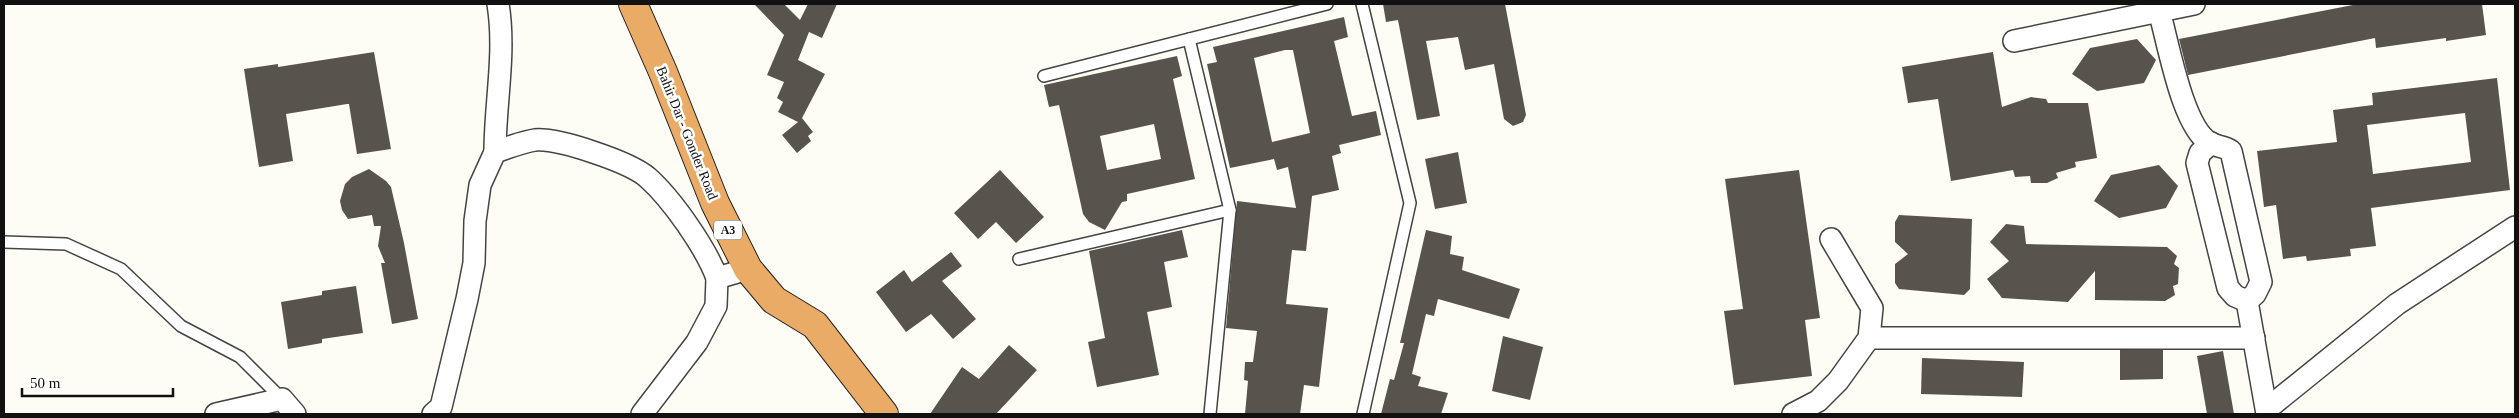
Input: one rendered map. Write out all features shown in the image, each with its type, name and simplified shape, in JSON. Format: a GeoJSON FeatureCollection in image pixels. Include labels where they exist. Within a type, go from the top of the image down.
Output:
{"type":"FeatureCollection","features":[{"type":"Feature","properties":{"kind":"highway","name":"Bahir Dar - Gonder Road"},"geometry":{"type":"LineString","coordinates":[[633,4],[663,72],[715,203],[748,269],[774,300],[815,325],[884,414]]}},
{"type":"Feature","properties":{"kind":"street"},"geometry":{"type":"LineString","coordinates":[[433,414],[440,407],[467,299],[474,263],[474,222],[480,185],[495,152],[501,19],[498,4]]}},
{"type":"Feature","properties":{"kind":"street"},"geometry":{"type":"LineString","coordinates":[[2014,40],[2194,4]]}},
{"type":"Feature","properties":{"kind":"street"},"geometry":{"type":"LineString","coordinates":[[2159,11],[2187,111],[2196,127],[2210,143],[2223,145],[2231,151],[2261,282],[2255,294],[2247,301]]}},
{"type":"Feature","properties":{"kind":"street"},"geometry":{"type":"LineString","coordinates":[[495,152],[535,140],[566,144],[591,150],[646,176],[674,207],[711,264],[717,278],[716,306],[697,342],[642,414]]}},
{"type":"Feature","properties":{"kind":"street"},"geometry":{"type":"LineString","coordinates":[[2210,143],[2200,154],[2197,163],[2228,288],[2235,296],[2247,301]]}},
{"type":"Feature","properties":{"kind":"street"},"geometry":{"type":"LineString","coordinates":[[2247,301],[2267,411],[2397,304],[2515,227]]}},
{"type":"Feature","properties":{"kind":"street"},"geometry":{"type":"LineString","coordinates":[[1793,414],[1818,400],[1838,381],[1869,338],[1872,308],[1831,238]]}},
{"type":"Feature","properties":{"kind":"street"},"geometry":{"type":"LineString","coordinates":[[717,278],[748,269]]}},
{"type":"Feature","properties":{"kind":"street"},"geometry":{"type":"LineString","coordinates":[[1869,338],[2254,338]]}},
{"type":"Feature","properties":{"kind":"street"},"geometry":{"type":"LineString","coordinates":[[216,414],[289,407]]}},
{"type":"Feature","properties":{"kind":"lane"},"geometry":{"type":"LineString","coordinates":[[1044,76],[1327,4]]}},
{"type":"Feature","properties":{"kind":"lane"},"geometry":{"type":"LineString","coordinates":[[1362,4],[1410,203],[1363,414]]}},
{"type":"Feature","properties":{"kind":"lane"},"geometry":{"type":"LineString","coordinates":[[1188,39],[1230,210],[1210,414]]}},
{"type":"Feature","properties":{"kind":"lane"},"geometry":{"type":"LineString","coordinates":[[1019,259],[1230,210]]}},
{"type":"Feature","properties":{"kind":"lane"},"geometry":{"type":"LineString","coordinates":[[4,242],[66,244],[121,270],[181,326],[240,357],[289,407]]}},
{"type":"Feature","properties":{"kind":"building"},"geometry":{"type":"Polygon","coordinates":[[[754,4],[784,4],[800,20],[808,4],[837,4],[822,38],[809,32],[798,60],[825,74],[802,118],[813,132],[808,136],[811,141],[797,153],[782,135],[798,122],[778,112],[783,102],[777,98],[784,82],[767,75],[784,35],[754,4]]]}},
{"type":"Feature","properties":{"kind":"building"},"geometry":{"type":"Polygon","coordinates":[[[1383,4],[1505,4],[1526,115],[1523,122],[1513,126],[1504,119],[1494,64],[1465,70],[1458,37],[1426,41],[1440,116],[1417,120],[1398,20],[1386,22],[1383,4]]]}},
{"type":"Feature","properties":{"kind":"building"},"geometry":{"type":"Polygon","coordinates":[[[2358,4],[2482,4],[2486,35],[2446,41],[2446,38],[2376,48],[2375,38],[2188,75],[2179,39],[2358,4]]]}},
{"type":"Feature","properties":{"kind":"building"},"geometry":{"type":"Polygon","coordinates":[[[1344,17],[1348,37],[1334,41],[1352,116],[1376,111],[1381,135],[1339,145],[1341,153],[1332,156],[1339,190],[1312,196],[1306,251],[1292,250],[1286,304],[1328,308],[1319,387],[1304,385],[1300,414],[1245,414],[1248,381],[1244,380],[1245,362],[1253,362],[1257,331],[1226,328],[1237,201],[1296,208],[1288,167],[1277,170],[1274,159],[1230,168],[1207,64],[1217,62],[1213,47],[1344,17]],[[1285,50],[1254,58],[1272,142],[1310,133],[1293,50],[1285,50]]]}},
{"type":"Feature","properties":{"kind":"building"},"geometry":{"type":"Polygon","coordinates":[[[2137,39],[2156,60],[2144,83],[2097,91],[2072,74],[2090,48],[2137,39]]]}},
{"type":"Feature","properties":{"kind":"building"},"geometry":{"type":"Polygon","coordinates":[[[374,52],[391,149],[357,154],[349,104],[347,104],[286,114],[293,161],[259,167],[244,69],[278,64],[278,67],[374,52]]]}},
{"type":"Feature","properties":{"kind":"building"},"geometry":{"type":"Polygon","coordinates":[[[1993,52],[2002,107],[2031,97],[2046,99],[2048,103],[2088,103],[2097,158],[2075,162],[2076,167],[2056,173],[2058,178],[2047,183],[2031,183],[2030,176],[2015,177],[2013,170],[1951,181],[1938,99],[1908,103],[1902,67],[1993,52]]]}},
{"type":"Feature","properties":{"kind":"building"},"geometry":{"type":"Polygon","coordinates":[[[1177,56],[1182,76],[1173,79],[1195,179],[1127,194],[1127,201],[1122,202],[1105,230],[1089,222],[1083,214],[1059,105],[1049,107],[1044,85],[1177,56]],[[1154,124],[1100,136],[1107,170],[1161,159],[1154,124]]]}},
{"type":"Feature","properties":{"kind":"building"},"geometry":{"type":"Polygon","coordinates":[[[2497,78],[2510,190],[2371,208],[2376,246],[2350,249],[2351,256],[2307,261],[2306,256],[2283,259],[2276,205],[2264,207],[2257,151],[2337,142],[2333,110],[2373,105],[2372,93],[2497,78]],[[2465,113],[2367,125],[2373,174],[2471,162],[2465,113]]]}},
{"type":"Feature","properties":{"kind":"building"},"geometry":{"type":"Polygon","coordinates":[[[1458,152],[1467,203],[1435,209],[1425,159],[1458,152]]]}},
{"type":"Feature","properties":{"kind":"building"},"geometry":{"type":"Polygon","coordinates":[[[2159,165],[2178,186],[2166,208],[2119,218],[2094,201],[2111,175],[2159,165]]]}},
{"type":"Feature","properties":{"kind":"building"},"geometry":{"type":"Polygon","coordinates":[[[369,169],[391,187],[404,243],[418,319],[392,324],[381,263],[385,263],[378,246],[381,226],[374,226],[372,215],[348,219],[342,210],[340,201],[345,184],[352,177],[369,169]]]}},
{"type":"Feature","properties":{"kind":"building"},"geometry":{"type":"Polygon","coordinates":[[[1000,170],[1044,217],[1016,243],[996,222],[978,239],[954,213],[1000,170]]]}},
{"type":"Feature","properties":{"kind":"building"},"geometry":{"type":"Polygon","coordinates":[[[1799,170],[1820,318],[1805,320],[1812,376],[1734,385],[1724,311],[1743,309],[1725,179],[1799,170]]]}},
{"type":"Feature","properties":{"kind":"building"},"geometry":{"type":"Polygon","coordinates":[[[1899,215],[1972,219],[1970,289],[1964,295],[1899,289],[1895,283],[1895,264],[1908,254],[1895,242],[1895,222],[1899,215]]]}},
{"type":"Feature","properties":{"kind":"building"},"geometry":{"type":"Polygon","coordinates":[[[2006,224],[2024,226],[2026,244],[2167,247],[2177,256],[2174,264],[2179,268],[2178,284],[2173,286],[2175,295],[2165,301],[2095,300],[2095,271],[2068,302],[2002,298],[1987,279],[2009,261],[1990,242],[2006,224]]]}},
{"type":"Feature","properties":{"kind":"building"},"geometry":{"type":"Polygon","coordinates":[[[1182,230],[1188,257],[1164,262],[1172,307],[1147,312],[1159,375],[1097,387],[1088,342],[1105,338],[1089,251],[1182,230]]]}},
{"type":"Feature","properties":{"kind":"building"},"geometry":{"type":"Polygon","coordinates":[[[1426,230],[1452,236],[1450,254],[1464,257],[1462,270],[1520,289],[1509,319],[1438,299],[1434,316],[1426,314],[1412,374],[1421,377],[1418,386],[1448,393],[1441,414],[1381,414],[1390,379],[1394,380],[1404,343],[1400,343],[1426,230]]]}},
{"type":"Feature","properties":{"kind":"building"},"geometry":{"type":"Polygon","coordinates":[[[951,252],[962,266],[942,281],[976,319],[953,339],[931,314],[906,332],[876,292],[904,270],[912,282],[951,252]]]}},
{"type":"Feature","properties":{"kind":"building"},"geometry":{"type":"Polygon","coordinates":[[[356,286],[363,333],[322,339],[322,343],[288,349],[281,302],[322,295],[322,291],[356,286]]]}},
{"type":"Feature","properties":{"kind":"building"},"geometry":{"type":"Polygon","coordinates":[[[1503,336],[1543,347],[1530,400],[1492,391],[1503,336]]]}},
{"type":"Feature","properties":{"kind":"building"},"geometry":{"type":"Polygon","coordinates":[[[1009,345],[1037,370],[996,414],[930,414],[962,367],[979,379],[1009,345]]]}},
{"type":"Feature","properties":{"kind":"building"},"geometry":{"type":"Polygon","coordinates":[[[2120,350],[2163,350],[2163,379],[2120,380],[2120,350]]]}},
{"type":"Feature","properties":{"kind":"building"},"geometry":{"type":"Polygon","coordinates":[[[2223,351],[2234,414],[2207,414],[2197,356],[2223,351]]]}},
{"type":"Feature","properties":{"kind":"building"},"geometry":{"type":"Polygon","coordinates":[[[1922,358],[2024,362],[2022,397],[1921,394],[1922,358]]]}}]}
